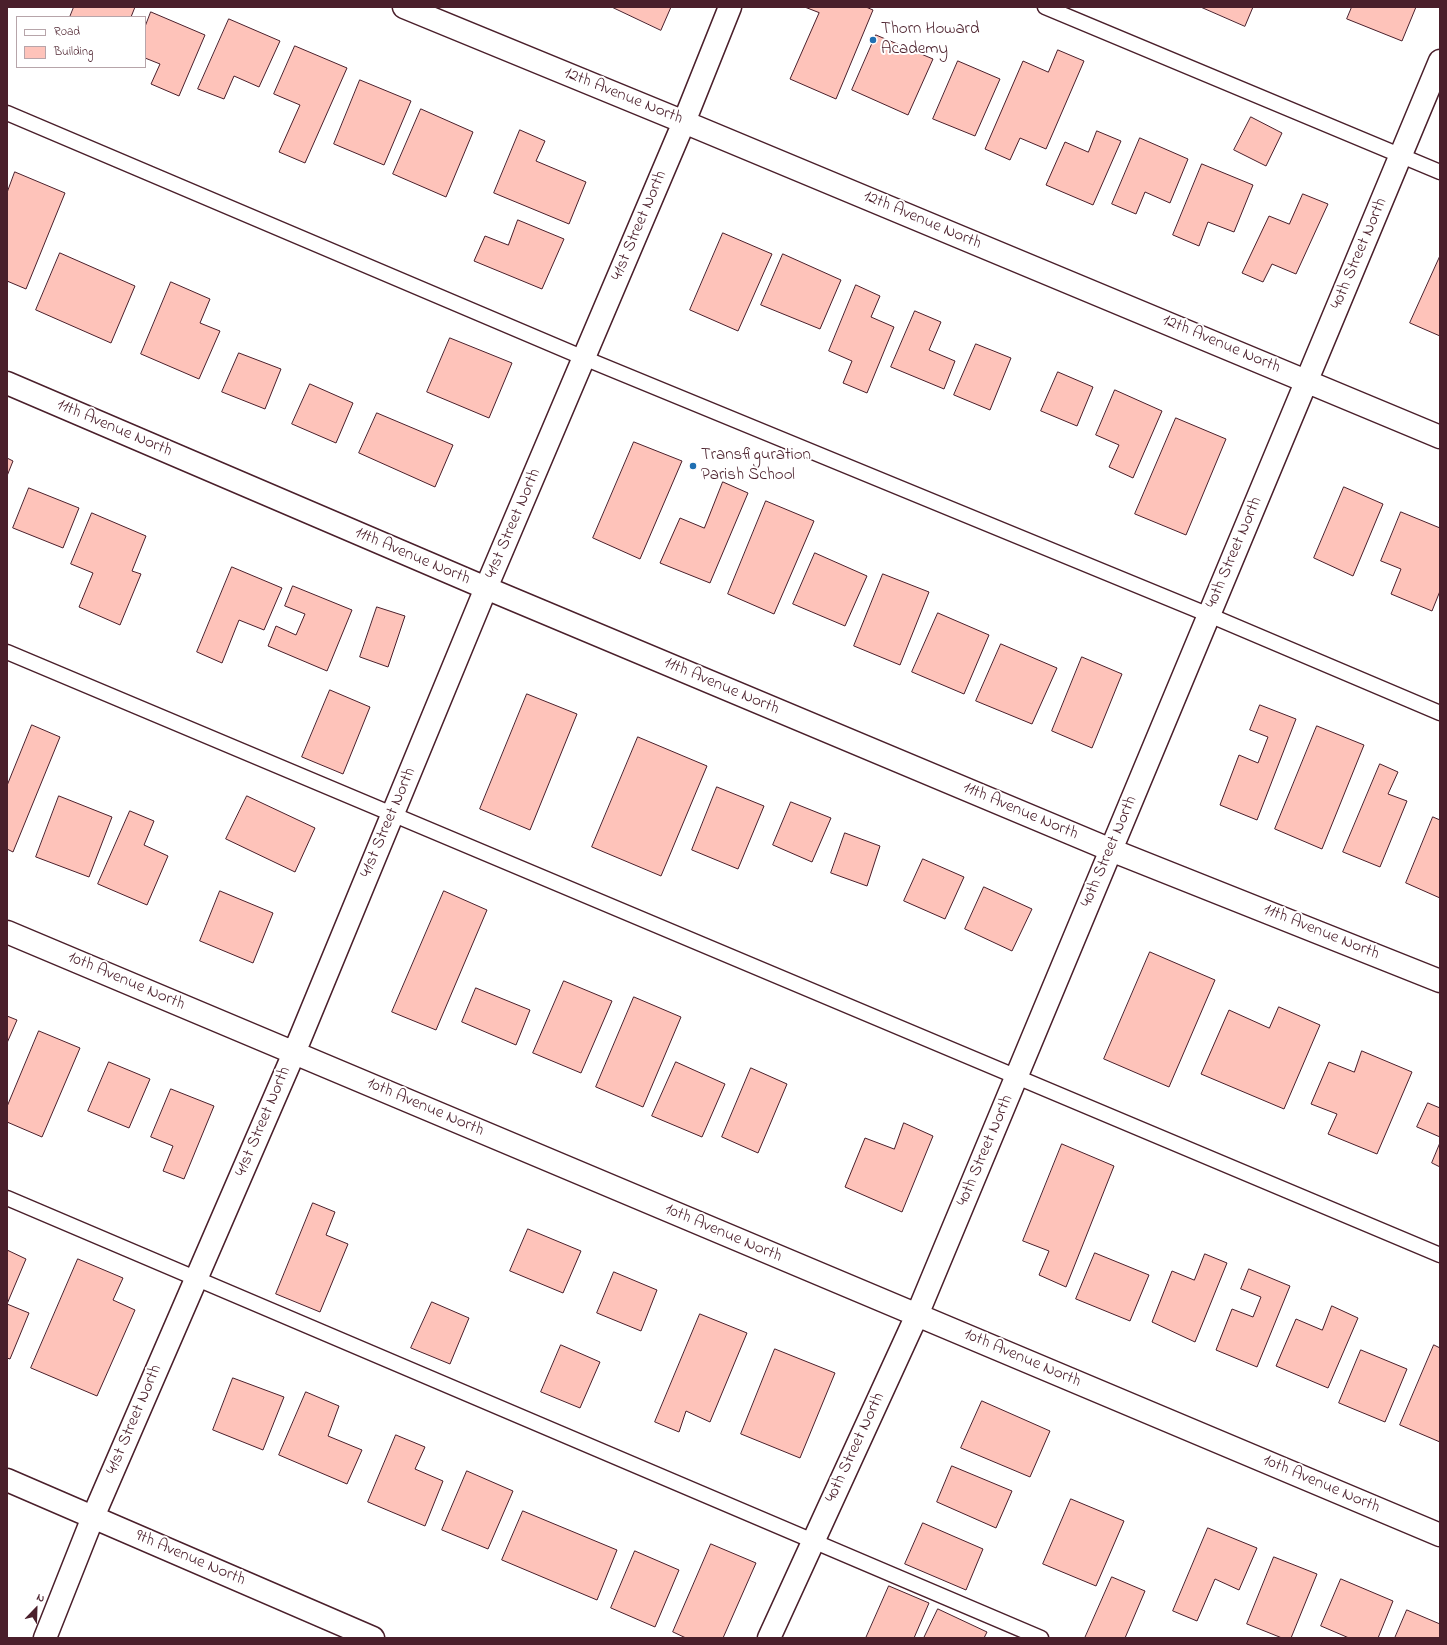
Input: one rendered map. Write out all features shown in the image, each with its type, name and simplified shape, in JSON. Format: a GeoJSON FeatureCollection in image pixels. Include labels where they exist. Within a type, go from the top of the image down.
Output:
{"type":"FeatureCollection","features":[{"type":"Feature","properties":{"kind":"street","name":"12th Avenue North"},"geometry":{"type":"LineString","coordinates":[[404,7],[1440,437]]}},
{"type":"Feature","properties":{"kind":"street","name":"41st Street North"},"geometry":{"type":"LineString","coordinates":[[45,1638],[93,1517],[294,1053],[486,588],[684,122],[730,7]]}},
{"type":"Feature","properties":{"kind":"street","name":"40th Street North"},"geometry":{"type":"LineString","coordinates":[[769,1638],[918,1315],[1440,61]]}},
{"type":"Feature","properties":{"kind":"street","name":"11th Avenue North"},"geometry":{"type":"LineString","coordinates":[[7,383],[486,588],[1111,850],[1440,981]]}},
{"type":"Feature","properties":{"kind":"street","name":"10th Avenue North"},"geometry":{"type":"LineString","coordinates":[[7,932],[1440,1535]]}},
{"type":"Feature","properties":{"kind":"street","name":"9th Avenue North"},"geometry":{"type":"LineString","coordinates":[[7,1480],[373,1638]]}},
{"type":"Feature","properties":{"kind":"lane"},"geometry":{"type":"LineString","coordinates":[[1045,7],[1440,172]]}},
{"type":"Feature","properties":{"kind":"lane"},"geometry":{"type":"LineString","coordinates":[[7,113],[584,358],[1210,615],[1440,713]]}},
{"type":"Feature","properties":{"kind":"lane"},"geometry":{"type":"LineString","coordinates":[[7,652],[1440,1255]]}},
{"type":"Feature","properties":{"kind":"lane"},"geometry":{"type":"LineString","coordinates":[[7,1198],[197,1277],[813,1542],[1041,1638]]}},
{"type":"Feature","properties":{"kind":"building"},"geometry":{"type":"Polygon","coordinates":[[[74,7],[135,7],[131,16],[70,16],[74,7]]]}},
{"type":"Feature","properties":{"kind":"building"},"geometry":{"type":"Polygon","coordinates":[[[612,7],[671,7],[661,30],[612,7]]]}},
{"type":"Feature","properties":{"kind":"building"},"geometry":{"type":"Polygon","coordinates":[[[805,7],[866,7],[873,10],[836,99],[790,79],[819,13],[805,7]]]}},
{"type":"Feature","properties":{"kind":"building"},"geometry":{"type":"Polygon","coordinates":[[[1201,7],[1253,7],[1245,26],[1201,7]]]}},
{"type":"Feature","properties":{"kind":"building"},"geometry":{"type":"Polygon","coordinates":[[[1352,7],[1416,7],[1402,41],[1347,19],[1352,7]]]}},
{"type":"Feature","properties":{"kind":"building"},"geometry":{"type":"Polygon","coordinates":[[[151,12],[205,35],[179,96],[151,84],[160,64],[146,58],[146,24],[151,12]]]}},
{"type":"Feature","properties":{"kind":"building"},"geometry":{"type":"Polygon","coordinates":[[[229,19],[280,41],[259,87],[234,76],[224,99],[198,89],[229,19]]]}},
{"type":"Feature","properties":{"kind":"building"},"geometry":{"type":"Polygon","coordinates":[[[876,35],[933,59],[908,115],[852,90],[876,35]]]}},
{"type":"Feature","properties":{"kind":"building"},"geometry":{"type":"Polygon","coordinates":[[[295,46],[347,68],[305,163],[279,152],[300,105],[274,94],[295,46]]]}},
{"type":"Feature","properties":{"kind":"building"},"geometry":{"type":"Polygon","coordinates":[[[1058,50],[1084,61],[1046,149],[1020,138],[1010,160],[985,149],[1023,61],[1048,72],[1058,50]]]}},
{"type":"Feature","properties":{"kind":"building"},"geometry":{"type":"Polygon","coordinates":[[[958,61],[1000,79],[975,136],[933,119],[958,61]]]}},
{"type":"Feature","properties":{"kind":"building"},"geometry":{"type":"Polygon","coordinates":[[[360,80],[411,101],[384,165],[334,144],[360,80]]]}},
{"type":"Feature","properties":{"kind":"building"},"geometry":{"type":"Polygon","coordinates":[[[421,109],[473,132],[446,197],[393,174],[421,109]]]}},
{"type":"Feature","properties":{"kind":"building"},"geometry":{"type":"Polygon","coordinates":[[[1251,117],[1282,133],[1266,166],[1234,150],[1251,117]]]}},
{"type":"Feature","properties":{"kind":"building"},"geometry":{"type":"Polygon","coordinates":[[[520,130],[545,141],[536,161],[586,182],[569,224],[494,193],[520,130]]]}},
{"type":"Feature","properties":{"kind":"building"},"geometry":{"type":"Polygon","coordinates":[[[1097,131],[1121,141],[1093,205],[1046,185],[1065,142],[1088,152],[1097,131]]]}},
{"type":"Feature","properties":{"kind":"building"},"geometry":{"type":"Polygon","coordinates":[[[1140,138],[1188,159],[1170,203],[1145,192],[1136,214],[1112,204],[1140,138]]]}},
{"type":"Feature","properties":{"kind":"building"},"geometry":{"type":"Polygon","coordinates":[[[1202,164],[1253,185],[1234,232],[1208,222],[1199,246],[1173,235],[1202,164]]]}},
{"type":"Feature","properties":{"kind":"building"},"geometry":{"type":"Polygon","coordinates":[[[15,172],[65,193],[26,289],[7,281],[7,193],[15,172]]]}},
{"type":"Feature","properties":{"kind":"building"},"geometry":{"type":"Polygon","coordinates":[[[1303,194],[1328,204],[1296,274],[1272,264],[1263,282],[1242,273],[1269,216],[1289,224],[1303,194]]]}},
{"type":"Feature","properties":{"kind":"building"},"geometry":{"type":"Polygon","coordinates":[[[518,220],[564,239],[542,289],[474,261],[485,236],[508,245],[518,220]]]}},
{"type":"Feature","properties":{"kind":"building"},"geometry":{"type":"Polygon","coordinates":[[[723,233],[772,254],[738,331],[690,310],[723,233]]]}},
{"type":"Feature","properties":{"kind":"building"},"geometry":{"type":"Polygon","coordinates":[[[60,253],[135,286],[111,343],[36,310],[60,253]]]}},
{"type":"Feature","properties":{"kind":"building"},"geometry":{"type":"Polygon","coordinates":[[[783,254],[841,280],[820,329],[761,305],[783,254]]]}},
{"type":"Feature","properties":{"kind":"building"},"geometry":{"type":"Polygon","coordinates":[[[1440,256],[1440,336],[1410,323],[1440,256]]]}},
{"type":"Feature","properties":{"kind":"building"},"geometry":{"type":"Polygon","coordinates":[[[171,282],[210,299],[200,323],[220,331],[199,379],[141,354],[171,282]]]}},
{"type":"Feature","properties":{"kind":"building"},"geometry":{"type":"Polygon","coordinates":[[[856,285],[880,296],[871,317],[894,327],[867,393],[843,383],[852,361],[829,351],[856,285]]]}},
{"type":"Feature","properties":{"kind":"building"},"geometry":{"type":"Polygon","coordinates":[[[915,311],[941,322],[929,350],[955,361],[944,389],[891,367],[915,311]]]}},
{"type":"Feature","properties":{"kind":"building"},"geometry":{"type":"Polygon","coordinates":[[[450,338],[512,363],[489,418],[427,392],[450,338]]]}},
{"type":"Feature","properties":{"kind":"building"},"geometry":{"type":"Polygon","coordinates":[[[976,344],[1011,358],[990,410],[954,395],[976,344]]]}},
{"type":"Feature","properties":{"kind":"building"},"geometry":{"type":"Polygon","coordinates":[[[239,353],[281,369],[265,409],[222,392],[239,353]]]}},
{"type":"Feature","properties":{"kind":"building"},"geometry":{"type":"Polygon","coordinates":[[[1058,372],[1093,387],[1077,426],[1041,411],[1058,372]]]}},
{"type":"Feature","properties":{"kind":"building"},"geometry":{"type":"Polygon","coordinates":[[[310,384],[353,403],[336,443],[292,424],[310,384]]]}},
{"type":"Feature","properties":{"kind":"building"},"geometry":{"type":"Polygon","coordinates":[[[1115,390],[1162,411],[1133,478],[1109,467],[1119,445],[1096,435],[1115,390]]]}},
{"type":"Feature","properties":{"kind":"building"},"geometry":{"type":"Polygon","coordinates":[[[377,413],[453,445],[435,487],[359,453],[377,413]]]}},
{"type":"Feature","properties":{"kind":"building"},"geometry":{"type":"Polygon","coordinates":[[[1176,418],[1226,439],[1186,535],[1135,514],[1176,418]]]}},
{"type":"Feature","properties":{"kind":"building"},"geometry":{"type":"Polygon","coordinates":[[[634,442],[682,461],[640,559],[593,538],[634,442]]]}},
{"type":"Feature","properties":{"kind":"building"},"geometry":{"type":"Polygon","coordinates":[[[7,458],[13,461],[7,476],[7,458]]]}},
{"type":"Feature","properties":{"kind":"building"},"geometry":{"type":"Polygon","coordinates":[[[723,482],[748,493],[710,583],[660,563],[680,518],[704,528],[723,482]]]}},
{"type":"Feature","properties":{"kind":"building"},"geometry":{"type":"Polygon","coordinates":[[[1344,487],[1383,504],[1353,576],[1314,558],[1344,487]]]}},
{"type":"Feature","properties":{"kind":"building"},"geometry":{"type":"Polygon","coordinates":[[[29,488],[79,508],[63,548],[13,528],[29,488]]]}},
{"type":"Feature","properties":{"kind":"building"},"geometry":{"type":"Polygon","coordinates":[[[766,501],[814,521],[774,614],[728,594],[766,501]]]}},
{"type":"Feature","properties":{"kind":"building"},"geometry":{"type":"Polygon","coordinates":[[[1401,512],[1440,528],[1440,591],[1432,611],[1391,594],[1401,569],[1381,561],[1401,512]]]}},
{"type":"Feature","properties":{"kind":"building"},"geometry":{"type":"Polygon","coordinates":[[[92,513],[146,536],[132,571],[141,574],[120,625],[79,607],[93,573],[71,564],[92,513]]]}},
{"type":"Feature","properties":{"kind":"building"},"geometry":{"type":"Polygon","coordinates":[[[815,553],[867,576],[845,626],[793,604],[815,553]]]}},
{"type":"Feature","properties":{"kind":"building"},"geometry":{"type":"Polygon","coordinates":[[[232,567],[282,588],[264,630],[239,620],[222,663],[197,652],[232,567]]]}},
{"type":"Feature","properties":{"kind":"building"},"geometry":{"type":"Polygon","coordinates":[[[883,574],[929,592],[900,665],[854,646],[883,574]]]}},
{"type":"Feature","properties":{"kind":"building"},"geometry":{"type":"Polygon","coordinates":[[[293,586],[352,610],[327,671],[268,646],[276,626],[296,635],[305,614],[285,606],[293,586]]]}},
{"type":"Feature","properties":{"kind":"building"},"geometry":{"type":"Polygon","coordinates":[[[377,607],[405,616],[388,667],[360,657],[377,607]]]}},
{"type":"Feature","properties":{"kind":"building"},"geometry":{"type":"Polygon","coordinates":[[[938,613],[989,635],[964,694],[912,672],[938,613]]]}},
{"type":"Feature","properties":{"kind":"building"},"geometry":{"type":"Polygon","coordinates":[[[1001,644],[1057,668],[1032,724],[976,701],[1001,644]]]}},
{"type":"Feature","properties":{"kind":"building"},"geometry":{"type":"Polygon","coordinates":[[[1082,657],[1122,674],[1092,748],[1052,731],[1082,657]]]}},
{"type":"Feature","properties":{"kind":"building"},"geometry":{"type":"Polygon","coordinates":[[[330,690],[370,707],[343,774],[302,757],[330,690]]]}},
{"type":"Feature","properties":{"kind":"building"},"geometry":{"type":"Polygon","coordinates":[[[527,694],[577,714],[530,830],[480,809],[527,694]]]}},
{"type":"Feature","properties":{"kind":"building"},"geometry":{"type":"Polygon","coordinates":[[[1260,705],[1296,719],[1257,820],[1220,805],[1239,755],[1258,763],[1268,737],[1250,730],[1260,705]]]}},
{"type":"Feature","properties":{"kind":"building"},"geometry":{"type":"Polygon","coordinates":[[[32,725],[60,737],[13,852],[7,849],[7,786],[32,725]]]}},
{"type":"Feature","properties":{"kind":"building"},"geometry":{"type":"Polygon","coordinates":[[[1317,726],[1364,745],[1322,849],[1275,829],[1317,726]]]}},
{"type":"Feature","properties":{"kind":"building"},"geometry":{"type":"Polygon","coordinates":[[[638,737],[707,766],[661,876],[592,847],[638,737]]]}},
{"type":"Feature","properties":{"kind":"building"},"geometry":{"type":"Polygon","coordinates":[[[1380,764],[1398,772],[1388,794],[1407,801],[1380,867],[1343,852],[1380,764]]]}},
{"type":"Feature","properties":{"kind":"building"},"geometry":{"type":"Polygon","coordinates":[[[717,787],[764,806],[738,869],[692,850],[717,787]]]}},
{"type":"Feature","properties":{"kind":"building"},"geometry":{"type":"Polygon","coordinates":[[[59,796],[112,817],[89,877],[36,857],[59,796]]]}},
{"type":"Feature","properties":{"kind":"building"},"geometry":{"type":"Polygon","coordinates":[[[247,796],[315,828],[295,872],[226,839],[247,796]]]}},
{"type":"Feature","properties":{"kind":"building"},"geometry":{"type":"Polygon","coordinates":[[[791,802],[831,818],[812,862],[773,845],[791,802]]]}},
{"type":"Feature","properties":{"kind":"building"},"geometry":{"type":"Polygon","coordinates":[[[130,811],[154,821],[144,845],[168,856],[147,905],[98,884],[130,811]]]}},
{"type":"Feature","properties":{"kind":"building"},"geometry":{"type":"Polygon","coordinates":[[[1433,817],[1440,820],[1440,898],[1406,883],[1433,817]]]}},
{"type":"Feature","properties":{"kind":"building"},"geometry":{"type":"Polygon","coordinates":[[[845,833],[880,846],[867,886],[831,873],[845,833]]]}},
{"type":"Feature","properties":{"kind":"building"},"geometry":{"type":"Polygon","coordinates":[[[923,859],[964,877],[945,919],[904,901],[923,859]]]}},
{"type":"Feature","properties":{"kind":"building"},"geometry":{"type":"Polygon","coordinates":[[[984,887],[1032,909],[1012,951],[965,929],[984,887]]]}},
{"type":"Feature","properties":{"kind":"building"},"geometry":{"type":"Polygon","coordinates":[[[220,891],[273,913],[253,963],[200,941],[220,891]]]}},
{"type":"Feature","properties":{"kind":"building"},"geometry":{"type":"Polygon","coordinates":[[[444,891],[487,910],[436,1030],[392,1012],[444,891]]]}},
{"type":"Feature","properties":{"kind":"building"},"geometry":{"type":"Polygon","coordinates":[[[1150,952],[1215,980],[1169,1087],[1104,1059],[1150,952]]]}},
{"type":"Feature","properties":{"kind":"building"},"geometry":{"type":"Polygon","coordinates":[[[564,981],[612,1001],[581,1073],[533,1053],[564,981]]]}},
{"type":"Feature","properties":{"kind":"building"},"geometry":{"type":"Polygon","coordinates":[[[476,988],[530,1010],[516,1045],[462,1022],[476,988]]]}},
{"type":"Feature","properties":{"kind":"building"},"geometry":{"type":"Polygon","coordinates":[[[634,997],[681,1017],[643,1107],[596,1087],[634,997]]]}},
{"type":"Feature","properties":{"kind":"building"},"geometry":{"type":"Polygon","coordinates":[[[1279,1007],[1320,1025],[1284,1109],[1201,1074],[1229,1010],[1269,1028],[1279,1007]]]}},
{"type":"Feature","properties":{"kind":"building"},"geometry":{"type":"Polygon","coordinates":[[[7,1016],[17,1020],[7,1043],[7,1016]]]}},
{"type":"Feature","properties":{"kind":"building"},"geometry":{"type":"Polygon","coordinates":[[[39,1031],[80,1048],[42,1137],[7,1122],[7,1107],[39,1031]]]}},
{"type":"Feature","properties":{"kind":"building"},"geometry":{"type":"Polygon","coordinates":[[[1362,1051],[1412,1072],[1377,1154],[1328,1134],[1337,1114],[1311,1104],[1329,1062],[1354,1072],[1362,1051]]]}},
{"type":"Feature","properties":{"kind":"building"},"geometry":{"type":"Polygon","coordinates":[[[109,1062],[150,1079],[129,1128],[88,1111],[109,1062]]]}},
{"type":"Feature","properties":{"kind":"building"},"geometry":{"type":"Polygon","coordinates":[[[676,1062],[725,1084],[702,1137],[652,1116],[676,1062]]]}},
{"type":"Feature","properties":{"kind":"building"},"geometry":{"type":"Polygon","coordinates":[[[751,1068],[787,1084],[758,1153],[722,1137],[751,1068]]]}},
{"type":"Feature","properties":{"kind":"building"},"geometry":{"type":"Polygon","coordinates":[[[171,1089],[214,1106],[184,1179],[163,1171],[173,1146],[151,1137],[171,1089]]]}},
{"type":"Feature","properties":{"kind":"building"},"geometry":{"type":"Polygon","coordinates":[[[1428,1103],[1440,1108],[1440,1137],[1417,1127],[1428,1103]]]}},
{"type":"Feature","properties":{"kind":"building"},"geometry":{"type":"Polygon","coordinates":[[[904,1123],[933,1136],[902,1212],[845,1187],[865,1138],[894,1149],[904,1123]]]}},
{"type":"Feature","properties":{"kind":"building"},"geometry":{"type":"Polygon","coordinates":[[[1440,1143],[1440,1167],[1432,1163],[1440,1143]]]}},
{"type":"Feature","properties":{"kind":"building"},"geometry":{"type":"Polygon","coordinates":[[[1062,1144],[1114,1166],[1066,1287],[1039,1275],[1049,1251],[1023,1241],[1062,1144]]]}},
{"type":"Feature","properties":{"kind":"building"},"geometry":{"type":"Polygon","coordinates":[[[313,1203],[335,1212],[326,1235],[348,1244],[320,1312],[276,1294],[313,1203]]]}},
{"type":"Feature","properties":{"kind":"building"},"geometry":{"type":"Polygon","coordinates":[[[528,1229],[581,1251],[563,1293],[510,1271],[528,1229]]]}},
{"type":"Feature","properties":{"kind":"building"},"geometry":{"type":"Polygon","coordinates":[[[7,1250],[26,1259],[7,1304],[7,1250]]]}},
{"type":"Feature","properties":{"kind":"building"},"geometry":{"type":"Polygon","coordinates":[[[1095,1253],[1149,1275],[1130,1321],[1076,1299],[1095,1253]]]}},
{"type":"Feature","properties":{"kind":"building"},"geometry":{"type":"Polygon","coordinates":[[[1205,1254],[1227,1263],[1195,1342],[1152,1322],[1172,1271],[1194,1280],[1205,1254]]]}},
{"type":"Feature","properties":{"kind":"building"},"geometry":{"type":"Polygon","coordinates":[[[78,1259],[123,1278],[113,1300],[135,1310],[97,1396],[31,1368],[78,1259]]]}},
{"type":"Feature","properties":{"kind":"building"},"geometry":{"type":"Polygon","coordinates":[[[1249,1269],[1290,1286],[1257,1367],[1216,1350],[1232,1309],[1253,1317],[1261,1297],[1241,1289],[1249,1269]]]}},
{"type":"Feature","properties":{"kind":"building"},"geometry":{"type":"Polygon","coordinates":[[[614,1272],[657,1290],[641,1331],[597,1313],[614,1272]]]}},
{"type":"Feature","properties":{"kind":"building"},"geometry":{"type":"Polygon","coordinates":[[[432,1302],[469,1318],[450,1364],[411,1348],[432,1302]]]}},
{"type":"Feature","properties":{"kind":"building"},"geometry":{"type":"Polygon","coordinates":[[[7,1304],[29,1313],[10,1359],[7,1358],[7,1304]]]}},
{"type":"Feature","properties":{"kind":"building"},"geometry":{"type":"Polygon","coordinates":[[[1332,1306],[1358,1318],[1328,1388],[1276,1366],[1296,1319],[1322,1330],[1332,1306]]]}},
{"type":"Feature","properties":{"kind":"building"},"geometry":{"type":"Polygon","coordinates":[[[700,1314],[747,1333],[710,1422],[686,1411],[679,1432],[655,1422],[700,1314]]]}},
{"type":"Feature","properties":{"kind":"building"},"geometry":{"type":"Polygon","coordinates":[[[561,1345],[600,1362],[580,1408],[541,1392],[561,1345]]]}},
{"type":"Feature","properties":{"kind":"building"},"geometry":{"type":"Polygon","coordinates":[[[1434,1345],[1440,1348],[1440,1442],[1400,1425],[1434,1345]]]}},
{"type":"Feature","properties":{"kind":"building"},"geometry":{"type":"Polygon","coordinates":[[[775,1349],[835,1373],[800,1458],[741,1434],[775,1349]]]}},
{"type":"Feature","properties":{"kind":"building"},"geometry":{"type":"Polygon","coordinates":[[[1361,1350],[1407,1369],[1385,1422],[1339,1403],[1361,1350]]]}},
{"type":"Feature","properties":{"kind":"building"},"geometry":{"type":"Polygon","coordinates":[[[233,1378],[284,1397],[263,1450],[213,1430],[233,1378]]]}},
{"type":"Feature","properties":{"kind":"building"},"geometry":{"type":"Polygon","coordinates":[[[306,1392],[339,1406],[328,1436],[362,1450],[347,1484],[279,1455],[306,1392]]]}},
{"type":"Feature","properties":{"kind":"building"},"geometry":{"type":"Polygon","coordinates":[[[982,1401],[1050,1431],[1030,1477],[961,1448],[982,1401]]]}},
{"type":"Feature","properties":{"kind":"building"},"geometry":{"type":"Polygon","coordinates":[[[396,1435],[425,1447],[415,1469],[443,1481],[425,1526],[368,1502],[396,1435]]]}},
{"type":"Feature","properties":{"kind":"building"},"geometry":{"type":"Polygon","coordinates":[[[952,1466],[1012,1491],[996,1528],[937,1502],[952,1466]]]}},
{"type":"Feature","properties":{"kind":"building"},"geometry":{"type":"Polygon","coordinates":[[[467,1471],[513,1491],[488,1549],[442,1530],[467,1471]]]}},
{"type":"Feature","properties":{"kind":"building"},"geometry":{"type":"Polygon","coordinates":[[[1071,1499],[1124,1521],[1096,1586],[1043,1564],[1071,1499]]]}},
{"type":"Feature","properties":{"kind":"building"},"geometry":{"type":"Polygon","coordinates":[[[523,1511],[617,1550],[597,1600],[502,1560],[523,1511]]]}},
{"type":"Feature","properties":{"kind":"building"},"geometry":{"type":"Polygon","coordinates":[[[923,1523],[983,1549],[966,1590],[905,1564],[923,1523]]]}},
{"type":"Feature","properties":{"kind":"building"},"geometry":{"type":"Polygon","coordinates":[[[1208,1528],[1257,1548],[1239,1590],[1215,1579],[1197,1621],[1173,1611],[1208,1528]]]}},
{"type":"Feature","properties":{"kind":"building"},"geometry":{"type":"Polygon","coordinates":[[[711,1544],[756,1563],[723,1638],[686,1638],[673,1632],[711,1544]]]}},
{"type":"Feature","properties":{"kind":"building"},"geometry":{"type":"Polygon","coordinates":[[[635,1551],[679,1570],[655,1627],[611,1608],[635,1551]]]}},
{"type":"Feature","properties":{"kind":"building"},"geometry":{"type":"Polygon","coordinates":[[[1274,1557],[1317,1574],[1291,1638],[1282,1638],[1247,1624],[1274,1557]]]}},
{"type":"Feature","properties":{"kind":"building"},"geometry":{"type":"Polygon","coordinates":[[[1112,1577],[1145,1591],[1125,1638],[1085,1638],[1112,1577]]]}},
{"type":"Feature","properties":{"kind":"building"},"geometry":{"type":"Polygon","coordinates":[[[1341,1579],[1393,1601],[1378,1638],[1349,1638],[1321,1626],[1341,1579]]]}},
{"type":"Feature","properties":{"kind":"building"},"geometry":{"type":"Polygon","coordinates":[[[889,1586],[929,1603],[914,1638],[866,1638],[889,1586]]]}},
{"type":"Feature","properties":{"kind":"building"},"geometry":{"type":"Polygon","coordinates":[[[938,1609],[987,1632],[984,1638],[924,1638],[938,1609]]]}},
{"type":"Feature","properties":{"kind":"building"},"geometry":{"type":"Polygon","coordinates":[[[1407,1610],[1440,1624],[1440,1638],[1395,1638],[1407,1610]]]}},
{"type":"Feature","properties":{"kind":"place","name":"Thorn Howard Academy"},"geometry":{"type":"Point","coordinates":[873,40]}},
{"type":"Feature","properties":{"kind":"place","name":"Transfiguration Parish School"},"geometry":{"type":"Point","coordinates":[693,466]}}]}
